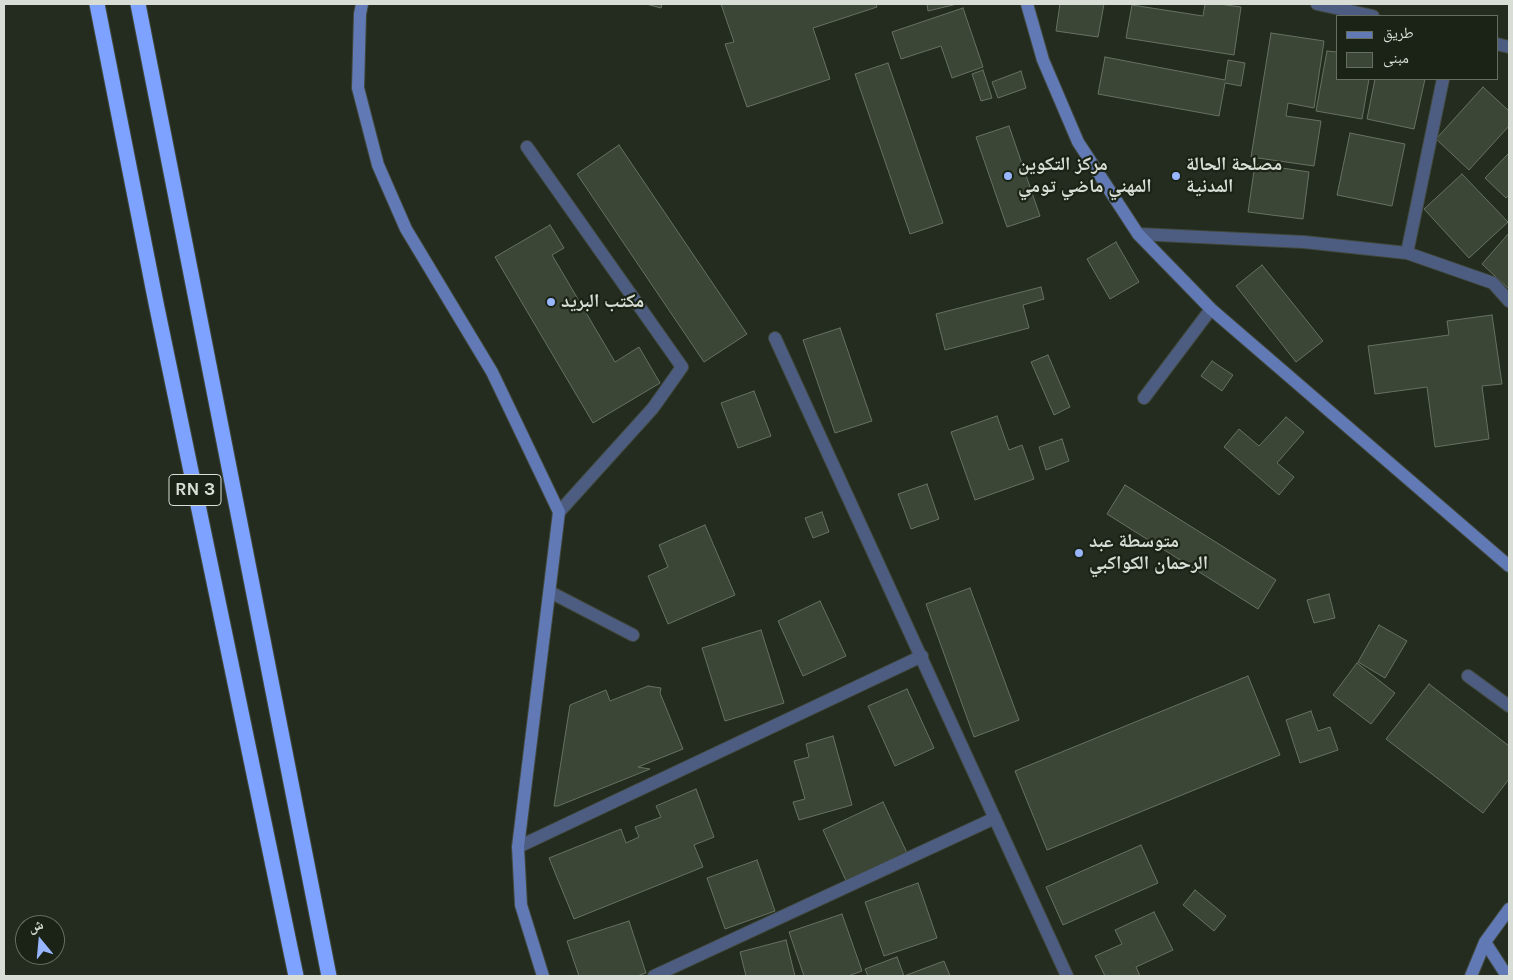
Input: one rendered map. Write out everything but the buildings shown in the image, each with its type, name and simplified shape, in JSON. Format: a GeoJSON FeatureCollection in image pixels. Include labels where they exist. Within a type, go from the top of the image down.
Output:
{"type":"FeatureCollection","features":[{"type":"Feature","properties":{"kind":"highway","name":"RN 3"},"geometry":{"type":"LineString","coordinates":[[97,4],[156,303],[296,976]]}},
{"type":"Feature","properties":{"kind":"highway","name":"RN 3"},"geometry":{"type":"LineString","coordinates":[[138,4],[329,976]]}},
{"type":"Feature","properties":{"kind":"main road"},"geometry":{"type":"LineString","coordinates":[[362,4],[360,14],[358,88],[378,165],[406,229],[492,372],[559,512],[518,847],[521,905],[543,976]]}},
{"type":"Feature","properties":{"kind":"main road"},"geometry":{"type":"LineString","coordinates":[[1027,4],[1043,60],[1078,142],[1138,234],[1210,309],[1509,566]]}},
{"type":"Feature","properties":{"kind":"main road"},"geometry":{"type":"LineString","coordinates":[[1471,976],[1485,942],[1509,909]]}},
{"type":"Feature","properties":{"kind":"main road"},"geometry":{"type":"LineString","coordinates":[[1485,942],[1507,976]]}},
{"type":"Feature","properties":{"kind":"street"},"geometry":{"type":"LineString","coordinates":[[1317,4],[1368,15]]}},
{"type":"Feature","properties":{"kind":"street"},"geometry":{"type":"LineString","coordinates":[[1407,253],[1442,80]]}},
{"type":"Feature","properties":{"kind":"street"},"geometry":{"type":"LineString","coordinates":[[527,148],[682,367],[653,408],[559,512]]}},
{"type":"Feature","properties":{"kind":"street"},"geometry":{"type":"LineString","coordinates":[[1138,234],[1304,242],[1407,253],[1493,284],[1509,301]]}},
{"type":"Feature","properties":{"kind":"street"},"geometry":{"type":"LineString","coordinates":[[1144,398],[1210,309]]}},
{"type":"Feature","properties":{"kind":"street"},"geometry":{"type":"LineString","coordinates":[[775,338],[1067,976]]}},
{"type":"Feature","properties":{"kind":"street"},"geometry":{"type":"LineString","coordinates":[[550,592],[633,635]]}},
{"type":"Feature","properties":{"kind":"street"},"geometry":{"type":"LineString","coordinates":[[518,847],[922,656]]}},
{"type":"Feature","properties":{"kind":"street"},"geometry":{"type":"LineString","coordinates":[[1468,676],[1509,706]]}},
{"type":"Feature","properties":{"kind":"street"},"geometry":{"type":"LineString","coordinates":[[654,976],[995,818]]}},
{"type":"Feature","properties":{"kind":"place","name":"مركز التكوين المهني ماضي تومي"},"geometry":{"type":"Point","coordinates":[1008,176]}},
{"type":"Feature","properties":{"kind":"place","name":"مصلحة الحالة المدنية"},"geometry":{"type":"Point","coordinates":[1176,176]}},
{"type":"Feature","properties":{"kind":"place","name":"مكتب البريد"},"geometry":{"type":"Point","coordinates":[551,302]}},
{"type":"Feature","properties":{"kind":"place","name":"متوسطة عبد الرحمان الكواكبي"},"geometry":{"type":"Point","coordinates":[1079,553]}}]}
